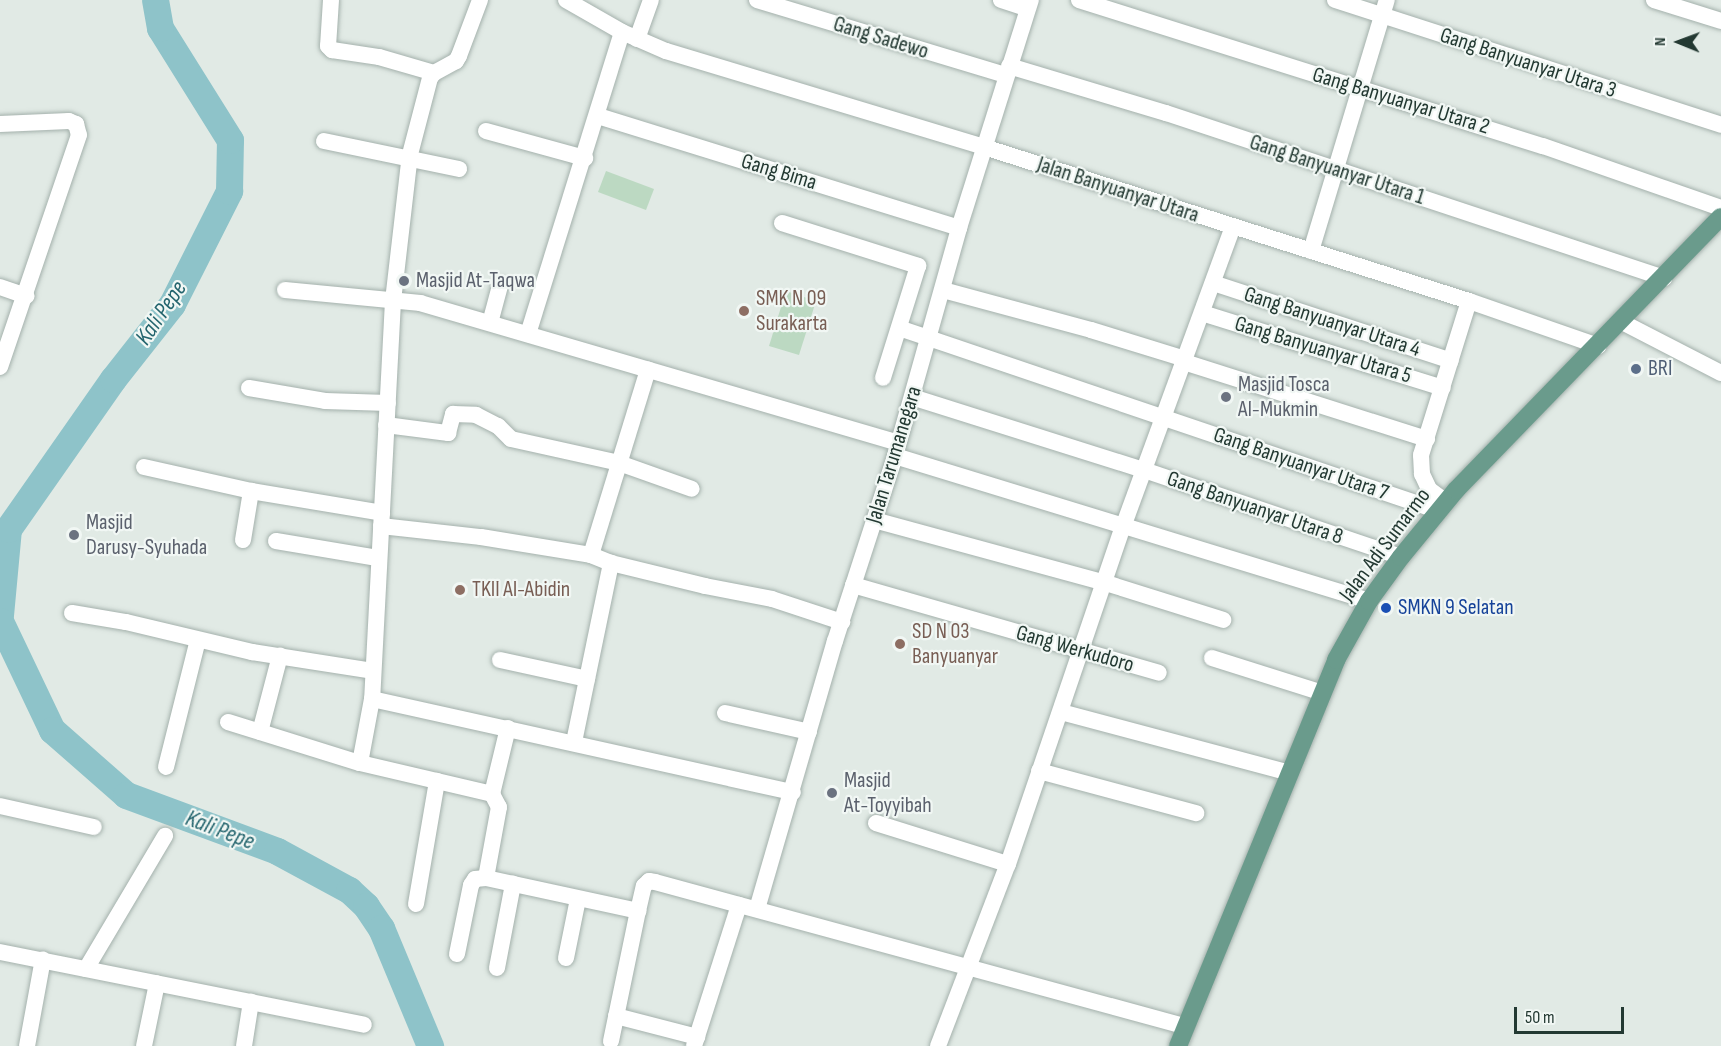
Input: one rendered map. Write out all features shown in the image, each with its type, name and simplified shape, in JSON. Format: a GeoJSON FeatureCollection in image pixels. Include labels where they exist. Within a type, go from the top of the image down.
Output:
{"type":"FeatureCollection","features":[{"type":"Feature","properties":{"kind":"main road","name":"Jalan Adi Sumarmo"},"geometry":{"type":"LineString","coordinates":[[1178,1046],[1184,1026],[1336,660],[1369,601],[1442,506],[1483,461],[1622,322],[1721,217]]}},
{"type":"Feature","properties":{"kind":"street"},"geometry":{"type":"LineString","coordinates":[[331,0],[328,46],[332,50],[379,57],[434,73]]}},
{"type":"Feature","properties":{"kind":"street"},"geometry":{"type":"LineString","coordinates":[[360,763],[372,699],[393,301],[410,158],[427,85],[434,73],[456,61],[480,0]]}},
{"type":"Feature","properties":{"kind":"street"},"geometry":{"type":"LineString","coordinates":[[528,334],[598,116],[630,36],[651,0]]}},
{"type":"Feature","properties":{"kind":"street","name":"Gang Sadewo"},"geometry":{"type":"LineString","coordinates":[[757,0],[1007,71]]}},
{"type":"Feature","properties":{"kind":"street"},"geometry":{"type":"LineString","coordinates":[[1001,0],[1030,4]]}},
{"type":"Feature","properties":{"kind":"street","name":"Gang Banyuanyar Utara 2"},"geometry":{"type":"LineString","coordinates":[[1079,0],[1543,146],[1721,208]]}},
{"type":"Feature","properties":{"kind":"street","name":"Gang Banyuanyar Utara 3"},"geometry":{"type":"LineString","coordinates":[[1335,0],[1385,8],[1721,125]]}},
{"type":"Feature","properties":{"kind":"street"},"geometry":{"type":"LineString","coordinates":[[1654,0],[1721,21]]}},
{"type":"Feature","properties":{"kind":"street","name":"Jalan Banyuanyar Utara"},"geometry":{"type":"LineString","coordinates":[[569,1],[630,36],[725,70],[984,147],[1469,301],[1598,346]]}},
{"type":"Feature","properties":{"kind":"street","name":"Jalan Tarumanegara"},"geometry":{"type":"LineString","coordinates":[[757,909],[853,585],[912,397],[959,228],[1030,4]]}},
{"type":"Feature","properties":{"kind":"street"},"geometry":{"type":"LineString","coordinates":[[1311,251],[1385,8]]}},
{"type":"Feature","properties":{"kind":"street","name":"Gang Banyuanyar Utara 1"},"geometry":{"type":"LineString","coordinates":[[1007,71],[1335,168],[1664,278]]}},
{"type":"Feature","properties":{"kind":"street","name":"Gang Bima"},"geometry":{"type":"LineString","coordinates":[[598,116],[959,228]]}},
{"type":"Feature","properties":{"kind":"street"},"geometry":{"type":"LineString","coordinates":[[0,124],[69,121],[79,129],[26,296],[0,367]]}},
{"type":"Feature","properties":{"kind":"street"},"geometry":{"type":"LineString","coordinates":[[486,131],[585,158]]}},
{"type":"Feature","properties":{"kind":"street"},"geometry":{"type":"LineString","coordinates":[[324,141],[459,169]]}},
{"type":"Feature","properties":{"kind":"street"},"geometry":{"type":"LineString","coordinates":[[782,223],[916,264],[919,270],[883,378]]}},
{"type":"Feature","properties":{"kind":"street"},"geometry":{"type":"LineString","coordinates":[[938,1046],[1008,864],[1106,583],[1123,527],[1233,226]]}},
{"type":"Feature","properties":{"kind":"street","name":"Gang Banyuanyar Utara 4"},"geometry":{"type":"LineString","coordinates":[[1213,283],[1451,361]]}},
{"type":"Feature","properties":{"kind":"street"},"geometry":{"type":"LineString","coordinates":[[490,323],[500,285]]}},
{"type":"Feature","properties":{"kind":"street"},"geometry":{"type":"LineString","coordinates":[[0,287],[26,296]]}},
{"type":"Feature","properties":{"kind":"street"},"geometry":{"type":"LineString","coordinates":[[285,290],[420,303],[490,323],[648,369],[1123,527],[1369,601]]}},
{"type":"Feature","properties":{"kind":"street"},"geometry":{"type":"LineString","coordinates":[[942,290],[1091,330],[1427,440]]}},
{"type":"Feature","properties":{"kind":"street"},"geometry":{"type":"LineString","coordinates":[[1442,506],[1428,489],[1422,474],[1421,455],[1469,301]]}},
{"type":"Feature","properties":{"kind":"street","name":"Gang Banyuanyar Utara 5"},"geometry":{"type":"LineString","coordinates":[[1202,313],[1443,388]]}},
{"type":"Feature","properties":{"kind":"street"},"geometry":{"type":"LineString","coordinates":[[1622,322],[1721,373]]}},
{"type":"Feature","properties":{"kind":"street","name":"Gang Banyuanyar Utara 7"},"geometry":{"type":"LineString","coordinates":[[898,328],[1163,418],[1442,506]]}},
{"type":"Feature","properties":{"kind":"street"},"geometry":{"type":"LineString","coordinates":[[591,555],[648,369]]}},
{"type":"Feature","properties":{"kind":"street"},"geometry":{"type":"LineString","coordinates":[[249,388],[325,401],[388,403]]}},
{"type":"Feature","properties":{"kind":"street","name":"Gang Banyuanyar Utara 8"},"geometry":{"type":"LineString","coordinates":[[912,397],[1144,470],[1401,557]]}},
{"type":"Feature","properties":{"kind":"street"},"geometry":{"type":"LineString","coordinates":[[386,425],[448,433],[453,414],[476,415],[498,426],[511,439],[619,463],[692,489]]}},
{"type":"Feature","properties":{"kind":"street"},"geometry":{"type":"LineString","coordinates":[[144,467],[382,520],[591,555],[611,563],[705,586],[772,599],[842,622]]}},
{"type":"Feature","properties":{"kind":"street"},"geometry":{"type":"LineString","coordinates":[[243,540],[251,491]]}},
{"type":"Feature","properties":{"kind":"street"},"geometry":{"type":"LineString","coordinates":[[874,520],[1106,583],[1223,620]]}},
{"type":"Feature","properties":{"kind":"street"},"geometry":{"type":"LineString","coordinates":[[276,541],[378,558]]}},
{"type":"Feature","properties":{"kind":"street"},"geometry":{"type":"LineString","coordinates":[[574,742],[611,563]]}},
{"type":"Feature","properties":{"kind":"street","name":"Gang Werkudoro"},"geometry":{"type":"LineString","coordinates":[[853,585],[1083,650],[1159,674]]}},
{"type":"Feature","properties":{"kind":"street"},"geometry":{"type":"LineString","coordinates":[[72,613],[126,622],[198,640],[280,656],[373,671]]}},
{"type":"Feature","properties":{"kind":"street"},"geometry":{"type":"LineString","coordinates":[[166,767],[198,640]]}},
{"type":"Feature","properties":{"kind":"street"},"geometry":{"type":"LineString","coordinates":[[260,732],[280,656]]}},
{"type":"Feature","properties":{"kind":"street"},"geometry":{"type":"LineString","coordinates":[[1212,658],[1323,693]]}},
{"type":"Feature","properties":{"kind":"street"},"geometry":{"type":"LineString","coordinates":[[500,660],[587,679]]}},
{"type":"Feature","properties":{"kind":"street"},"geometry":{"type":"LineString","coordinates":[[372,699],[793,792]]}},
{"type":"Feature","properties":{"kind":"street"},"geometry":{"type":"LineString","coordinates":[[1060,712],[1290,773]]}},
{"type":"Feature","properties":{"kind":"street"},"geometry":{"type":"LineString","coordinates":[[724,713],[809,732]]}},
{"type":"Feature","properties":{"kind":"street"},"geometry":{"type":"LineString","coordinates":[[228,722],[360,763],[492,794]]}},
{"type":"Feature","properties":{"kind":"street"},"geometry":{"type":"LineString","coordinates":[[486,878],[499,807],[492,794],[508,728]]}},
{"type":"Feature","properties":{"kind":"street"},"geometry":{"type":"LineString","coordinates":[[1039,771],[1196,813]]}},
{"type":"Feature","properties":{"kind":"street"},"geometry":{"type":"LineString","coordinates":[[416,904],[437,781]]}},
{"type":"Feature","properties":{"kind":"street"},"geometry":{"type":"LineString","coordinates":[[0,806],[94,827]]}},
{"type":"Feature","properties":{"kind":"street"},"geometry":{"type":"LineString","coordinates":[[876,823],[1008,864]]}},
{"type":"Feature","properties":{"kind":"street"},"geometry":{"type":"LineString","coordinates":[[86,969],[165,836]]}},
{"type":"Feature","properties":{"kind":"street"},"geometry":{"type":"LineString","coordinates":[[457,954],[471,885],[475,879],[486,878],[638,911]]}},
{"type":"Feature","properties":{"kind":"street"},"geometry":{"type":"LineString","coordinates":[[611,1041],[644,886],[650,881],[1184,1026]]}},
{"type":"Feature","properties":{"kind":"street"},"geometry":{"type":"LineString","coordinates":[[496,968],[513,884]]}},
{"type":"Feature","properties":{"kind":"street"},"geometry":{"type":"LineString","coordinates":[[566,958],[578,899]]}},
{"type":"Feature","properties":{"kind":"street"},"geometry":{"type":"LineString","coordinates":[[616,1016],[696,1041],[739,904]]}},
{"type":"Feature","properties":{"kind":"street"},"geometry":{"type":"LineString","coordinates":[[0,951],[364,1024]]}},
{"type":"Feature","properties":{"kind":"street"},"geometry":{"type":"LineString","coordinates":[[27,1046],[43,959]]}},
{"type":"Feature","properties":{"kind":"street"},"geometry":{"type":"LineString","coordinates":[[144,1046],[157,983]]}},
{"type":"Feature","properties":{"kind":"street"},"geometry":{"type":"LineString","coordinates":[[244,1046],[251,1002]]}},
{"type":"Feature","properties":{"kind":"green space"},"geometry":{"type":"Polygon","coordinates":[[[606,171],[654,189],[646,210],[598,192],[606,171]]]}},
{"type":"Feature","properties":{"kind":"green space"},"geometry":{"type":"Polygon","coordinates":[[[786,291],[816,301],[799,355],[769,346],[786,291]]]}},
{"type":"Feature","properties":{"kind":"waterway","name":"Kali Pepe"},"geometry":{"type":"LineString","coordinates":[[0,615],[8,529],[113,379],[172,304],[229,191],[230,140],[160,28],[155,0]]}},
{"type":"Feature","properties":{"kind":"waterway","name":"Kali Pepe"},"geometry":{"type":"LineString","coordinates":[[0,621],[52,730],[126,795],[277,851],[349,890],[366,906],[381,928],[430,1046]]}},
{"type":"Feature","properties":{"kind":"place","name":"Masjid At-Taqwa"},"geometry":{"type":"Point","coordinates":[404,281]}},
{"type":"Feature","properties":{"kind":"place","name":"SMK N 09 Surakarta"},"geometry":{"type":"Point","coordinates":[744,311]}},
{"type":"Feature","properties":{"kind":"place","name":"BRI"},"geometry":{"type":"Point","coordinates":[1636,369]}},
{"type":"Feature","properties":{"kind":"place","name":"Masjid Tosca Al-Mukmin"},"geometry":{"type":"Point","coordinates":[1226,397]}},
{"type":"Feature","properties":{"kind":"place","name":"Masjid Darusy-Syuhada"},"geometry":{"type":"Point","coordinates":[74,535]}},
{"type":"Feature","properties":{"kind":"place","name":"TKII Al-Abidin"},"geometry":{"type":"Point","coordinates":[460,590]}},
{"type":"Feature","properties":{"kind":"place","name":"SMKN 9 Selatan"},"geometry":{"type":"Point","coordinates":[1386,608]}},
{"type":"Feature","properties":{"kind":"place","name":"SD N 03 Banyuanyar"},"geometry":{"type":"Point","coordinates":[900,644]}},
{"type":"Feature","properties":{"kind":"place","name":"Masjid At-Toyyibah"},"geometry":{"type":"Point","coordinates":[832,793]}}]}
